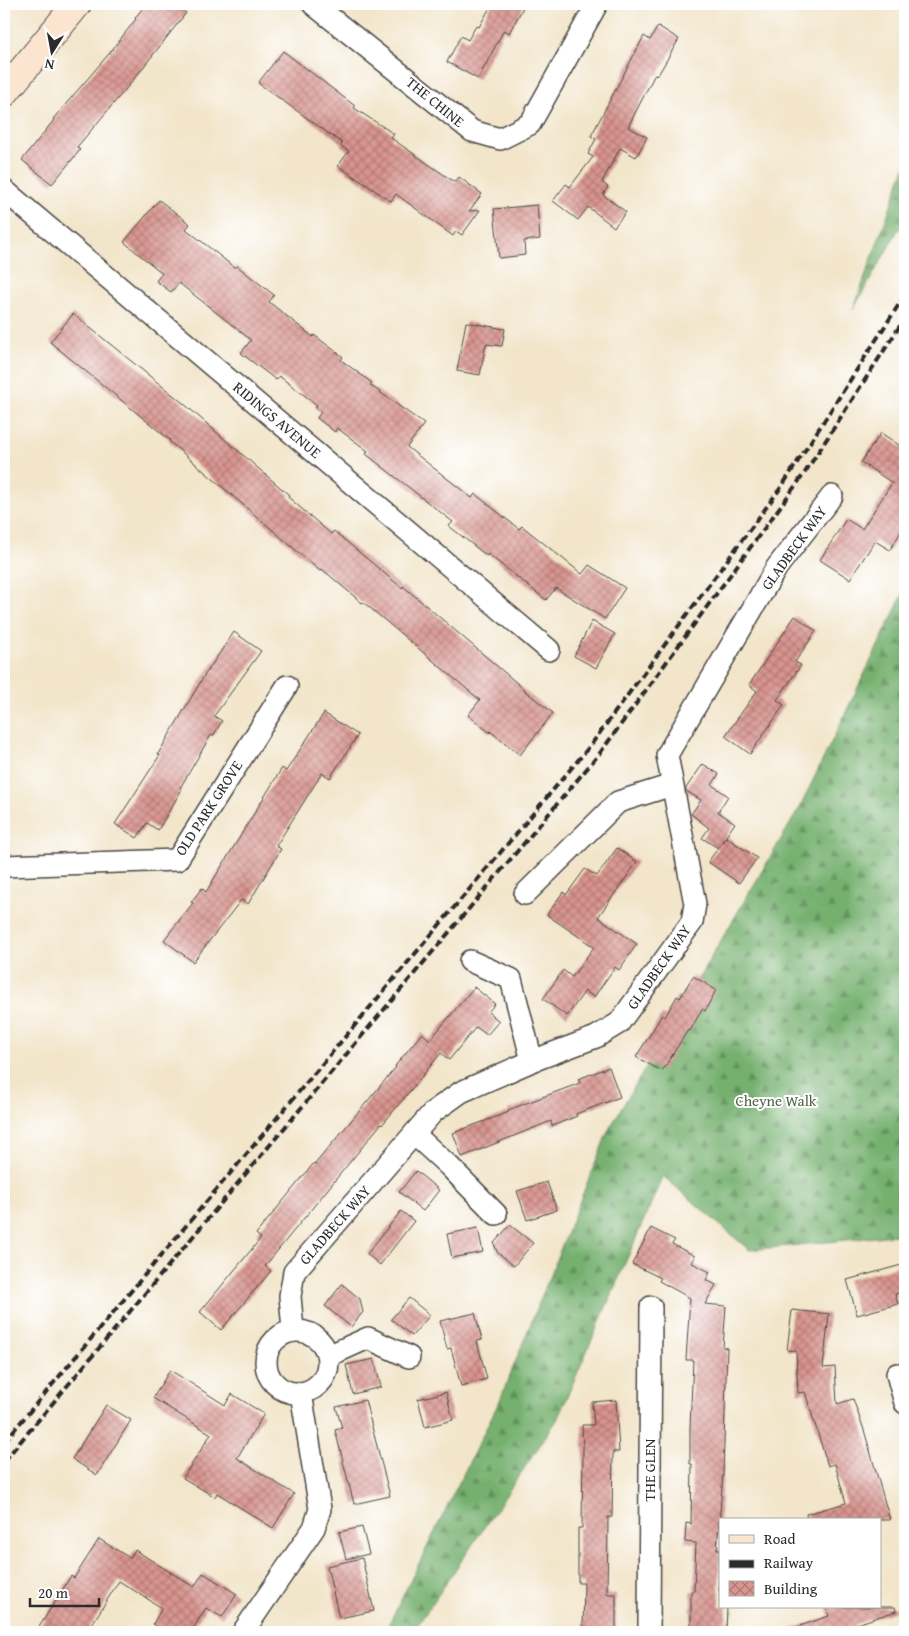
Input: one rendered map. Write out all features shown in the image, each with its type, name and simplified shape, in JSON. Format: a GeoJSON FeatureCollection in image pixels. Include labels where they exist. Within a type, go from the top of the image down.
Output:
{"type":"FeatureCollection","features":[{"type":"Feature","properties":{"kind":"street"},"geometry":{"type":"LineString","coordinates":[[4,93],[77,4]]}},
{"type":"Feature","properties":{"kind":"street","name":"THE CHINE"},"geometry":{"type":"LineString","coordinates":[[313,4],[472,131],[500,138],[530,124],[597,4]]}},
{"type":"Feature","properties":{"kind":"street","name":"RIDINGS AVENUE"},"geometry":{"type":"LineString","coordinates":[[4,190],[549,650]]}},
{"type":"Feature","properties":{"kind":"street","name":"GLADBECK WAY"},"geometry":{"type":"LineString","coordinates":[[293,1330],[290,1296],[294,1272],[433,1112],[461,1092],[532,1061],[596,1037],[619,1023],[692,922],[695,904],[672,785],[668,754],[777,567],[832,496]]}},
{"type":"Feature","properties":{"kind":"street","name":"OLD PARK GROVE"},"geometry":{"type":"LineString","coordinates":[[4,866],[176,860],[287,686]]}},
{"type":"Feature","properties":{"kind":"street"},"geometry":{"type":"LineString","coordinates":[[525,894],[618,802],[672,785]]}},
{"type":"Feature","properties":{"kind":"street"},"geometry":{"type":"LineString","coordinates":[[470,961],[511,979],[532,1061]]}},
{"type":"Feature","properties":{"kind":"street"},"geometry":{"type":"LineString","coordinates":[[414,1134],[449,1166],[496,1214]]}},
{"type":"Feature","properties":{"kind":"street","name":"THE GLEN"},"geometry":{"type":"LineString","coordinates":[[649,1632],[651,1307]]}},
{"type":"Feature","properties":{"kind":"street"},"geometry":{"type":"LineString","coordinates":[[293,1330],[304,1331],[315,1336],[323,1344],[328,1356],[328,1367],[323,1379],[316,1387],[301,1393],[290,1393],[274,1384],[268,1375],[265,1362],[267,1351],[273,1340],[293,1330]]}},
{"type":"Feature","properties":{"kind":"street"},"geometry":{"type":"LineString","coordinates":[[328,1356],[368,1338],[409,1357]]}},
{"type":"Feature","properties":{"kind":"street"},"geometry":{"type":"LineString","coordinates":[[897,1374],[905,1403]]}},
{"type":"Feature","properties":{"kind":"street"},"geometry":{"type":"LineString","coordinates":[[243,1632],[314,1528],[320,1509],[301,1393]]}},
{"type":"Feature","properties":{"kind":"green space"},"geometry":{"type":"Polygon","coordinates":[[[905,167],[905,218],[853,310],[905,167]]]}},
{"type":"Feature","properties":{"kind":"green space","name":"Cheyne Walk"},"geometry":{"type":"Polygon","coordinates":[[[905,590],[905,1234],[749,1250],[663,1176],[557,1420],[413,1632],[385,1632],[500,1400],[608,1131],[800,807],[905,590]]]}},
{"type":"Feature","properties":{"kind":"building"},"geometry":{"type":"Polygon","coordinates":[[[146,4],[174,4],[186,13],[77,147],[80,150],[52,184],[22,160],[53,119],[108,55],[146,4]]]}},
{"type":"Feature","properties":{"kind":"building"},"geometry":{"type":"Polygon","coordinates":[[[492,4],[525,4],[509,33],[504,30],[478,79],[447,62],[461,36],[468,40],[476,26],[479,27],[492,4]]]}},
{"type":"Feature","properties":{"kind":"building"},"geometry":{"type":"Polygon","coordinates":[[[658,26],[679,39],[658,75],[655,74],[628,127],[647,137],[636,157],[620,148],[602,182],[608,187],[603,195],[626,212],[614,227],[588,207],[578,220],[553,201],[566,184],[570,187],[593,157],[588,154],[596,139],[591,136],[644,36],[650,40],[658,26]]]}},
{"type":"Feature","properties":{"kind":"building"},"geometry":{"type":"Polygon","coordinates":[[[283,51],[355,106],[354,108],[394,134],[391,138],[450,179],[455,182],[459,177],[482,194],[469,211],[480,210],[462,235],[456,231],[453,236],[396,194],[391,201],[338,166],[349,151],[341,146],[342,143],[258,83],[283,51]]]}},
{"type":"Feature","properties":{"kind":"building"},"geometry":{"type":"Polygon","coordinates":[[[159,200],[190,224],[186,229],[235,268],[237,266],[274,295],[269,302],[313,337],[314,335],[343,357],[341,360],[372,383],[370,385],[424,424],[407,447],[472,498],[475,494],[519,529],[522,526],[582,574],[589,565],[625,588],[605,619],[556,588],[546,600],[488,554],[487,556],[449,526],[453,522],[366,454],[368,451],[337,428],[335,432],[317,418],[321,412],[315,408],[317,405],[279,376],[276,380],[241,353],[251,340],[179,283],[171,292],[156,281],[162,273],[124,242],[159,200]]]}},
{"type":"Feature","properties":{"kind":"building"},"geometry":{"type":"Polygon","coordinates":[[[537,205],[540,239],[524,241],[525,255],[499,258],[494,209],[537,205]]]}},
{"type":"Feature","properties":{"kind":"building"},"geometry":{"type":"Polygon","coordinates":[[[73,314],[183,403],[331,534],[334,531],[402,588],[403,586],[553,713],[520,755],[468,715],[480,700],[363,602],[322,569],[320,571],[170,440],[50,342],[73,314]]]}},
{"type":"Feature","properties":{"kind":"building"},"geometry":{"type":"Polygon","coordinates":[[[466,322],[505,329],[502,346],[486,344],[480,375],[457,371],[466,322]]]}},
{"type":"Feature","properties":{"kind":"building"},"geometry":{"type":"Polygon","coordinates":[[[881,433],[905,449],[905,525],[890,550],[875,541],[850,579],[820,560],[846,519],[862,529],[892,483],[861,462],[881,433]]]}},
{"type":"Feature","properties":{"kind":"building"},"geometry":{"type":"Polygon","coordinates":[[[795,616],[816,631],[795,662],[801,665],[777,700],[784,705],[750,754],[725,736],[757,691],[749,685],[795,616]]]}},
{"type":"Feature","properties":{"kind":"building"},"geometry":{"type":"Polygon","coordinates":[[[592,621],[615,634],[596,668],[574,656],[592,621]]]}},
{"type":"Feature","properties":{"kind":"building"},"geometry":{"type":"Polygon","coordinates":[[[234,632],[261,651],[214,716],[222,721],[213,736],[211,735],[158,830],[147,823],[137,838],[115,824],[160,755],[158,754],[204,676],[234,632]]]}},
{"type":"Feature","properties":{"kind":"building"},"geometry":{"type":"Polygon","coordinates":[[[324,713],[358,735],[330,778],[322,773],[276,846],[281,849],[248,904],[241,900],[193,962],[164,940],[193,903],[191,902],[202,888],[206,892],[282,768],[286,771],[324,713]]]}},
{"type":"Feature","properties":{"kind":"building"},"geometry":{"type":"Polygon","coordinates":[[[703,764],[719,774],[712,785],[728,796],[718,812],[735,823],[718,848],[702,838],[709,828],[691,814],[701,800],[686,791],[686,788],[703,764]]]}},
{"type":"Feature","properties":{"kind":"building"},"geometry":{"type":"Polygon","coordinates":[[[726,837],[757,858],[739,883],[708,862],[726,837]]]}},
{"type":"Feature","properties":{"kind":"building"},"geometry":{"type":"Polygon","coordinates":[[[617,848],[637,862],[598,917],[637,944],[619,970],[615,967],[594,997],[585,991],[567,1016],[543,999],[563,970],[572,977],[594,947],[547,915],[563,892],[566,895],[585,869],[597,876],[617,848]]]}},
{"type":"Feature","properties":{"kind":"building"},"geometry":{"type":"Polygon","coordinates":[[[693,976],[716,990],[705,1011],[702,1009],[690,1031],[688,1030],[662,1071],[636,1057],[662,1015],[665,1017],[677,996],[680,998],[693,976]]]}},
{"type":"Feature","properties":{"kind":"building"},"geometry":{"type":"Polygon","coordinates":[[[474,987],[495,1004],[488,1012],[499,1021],[487,1035],[476,1027],[449,1060],[441,1053],[265,1266],[271,1271],[221,1330],[200,1312],[261,1238],[256,1234],[396,1067],[422,1033],[430,1040],[474,987]]]}},
{"type":"Feature","properties":{"kind":"building"},"geometry":{"type":"Polygon","coordinates":[[[609,1067],[620,1097],[576,1114],[577,1116],[552,1126],[551,1121],[462,1157],[453,1133],[580,1083],[578,1079],[609,1067]]]}},
{"type":"Feature","properties":{"kind":"building"},"geometry":{"type":"Polygon","coordinates":[[[416,1171],[439,1190],[423,1211],[399,1192],[416,1171]]]}},
{"type":"Feature","properties":{"kind":"building"},"geometry":{"type":"Polygon","coordinates":[[[547,1182],[557,1210],[527,1220],[517,1191],[547,1182]]]}},
{"type":"Feature","properties":{"kind":"building"},"geometry":{"type":"Polygon","coordinates":[[[401,1211],[414,1221],[380,1265],[367,1254],[401,1211]]]}},
{"type":"Feature","properties":{"kind":"building"},"geometry":{"type":"Polygon","coordinates":[[[510,1225],[533,1243],[514,1266],[497,1252],[494,1243],[510,1225]]]}},
{"type":"Feature","properties":{"kind":"building"},"geometry":{"type":"Polygon","coordinates":[[[478,1228],[483,1252],[452,1258],[447,1234],[478,1228]]]}},
{"type":"Feature","properties":{"kind":"building"},"geometry":{"type":"Polygon","coordinates":[[[651,1228],[675,1240],[672,1244],[695,1256],[692,1263],[710,1272],[706,1280],[716,1285],[705,1304],[726,1306],[723,1347],[727,1348],[723,1475],[717,1549],[719,1549],[719,1608],[727,1608],[726,1632],[691,1632],[691,1591],[694,1591],[696,1543],[685,1542],[686,1523],[691,1524],[692,1464],[690,1464],[690,1428],[693,1360],[686,1360],[690,1298],[659,1281],[661,1278],[632,1264],[651,1228]]]}},
{"type":"Feature","properties":{"kind":"building"},"geometry":{"type":"Polygon","coordinates":[[[905,1264],[905,1291],[895,1294],[898,1304],[857,1315],[847,1280],[905,1264]]]}},
{"type":"Feature","properties":{"kind":"building"},"geometry":{"type":"Polygon","coordinates":[[[342,1284],[360,1299],[363,1312],[351,1327],[325,1306],[342,1284]]]}},
{"type":"Feature","properties":{"kind":"building"},"geometry":{"type":"Polygon","coordinates":[[[409,1298],[430,1315],[412,1336],[391,1319],[409,1298]]]}},
{"type":"Feature","properties":{"kind":"building"},"geometry":{"type":"Polygon","coordinates":[[[792,1310],[829,1314],[823,1368],[835,1367],[837,1404],[853,1399],[890,1520],[882,1520],[882,1518],[807,1518],[806,1514],[846,1503],[835,1464],[828,1466],[805,1392],[798,1393],[796,1351],[787,1350],[792,1310]]]}},
{"type":"Feature","properties":{"kind":"building"},"geometry":{"type":"Polygon","coordinates":[[[475,1313],[482,1340],[477,1341],[487,1379],[461,1386],[451,1348],[447,1349],[440,1321],[475,1313]]]}},
{"type":"Feature","properties":{"kind":"building"},"geometry":{"type":"Polygon","coordinates":[[[374,1359],[381,1387],[353,1394],[346,1365],[374,1359]]]}},
{"type":"Feature","properties":{"kind":"building"},"geometry":{"type":"Polygon","coordinates":[[[170,1370],[225,1405],[232,1394],[264,1414],[237,1458],[294,1494],[273,1528],[217,1493],[215,1497],[183,1478],[211,1434],[153,1398],[170,1370]]]}},
{"type":"Feature","properties":{"kind":"building"},"geometry":{"type":"Polygon","coordinates":[[[446,1392],[453,1420],[425,1427],[418,1399],[446,1392]]]}},
{"type":"Feature","properties":{"kind":"building"},"geometry":{"type":"Polygon","coordinates":[[[365,1400],[390,1496],[354,1504],[335,1430],[342,1428],[336,1407],[365,1400]]]}},
{"type":"Feature","properties":{"kind":"building"},"geometry":{"type":"Polygon","coordinates":[[[616,1400],[619,1452],[613,1452],[612,1517],[608,1517],[607,1594],[616,1594],[616,1632],[583,1632],[584,1583],[578,1583],[578,1528],[582,1528],[582,1425],[594,1425],[592,1402],[616,1400]]]}},
{"type":"Feature","properties":{"kind":"building"},"geometry":{"type":"Polygon","coordinates":[[[106,1405],[131,1420],[97,1475],[72,1459],[106,1405]]]}},
{"type":"Feature","properties":{"kind":"building"},"geometry":{"type":"Polygon","coordinates":[[[362,1527],[369,1554],[346,1559],[339,1532],[362,1527]]]}},
{"type":"Feature","properties":{"kind":"building"},"geometry":{"type":"Polygon","coordinates":[[[99,1539],[130,1558],[135,1550],[194,1587],[203,1573],[237,1594],[222,1617],[206,1608],[191,1632],[167,1632],[153,1624],[162,1608],[119,1581],[87,1632],[36,1632],[71,1576],[74,1578],[99,1539]]]}},
{"type":"Feature","properties":{"kind":"building"},"geometry":{"type":"Polygon","coordinates":[[[362,1558],[374,1611],[339,1618],[327,1566],[362,1558]]]}},
{"type":"Feature","properties":{"kind":"building"},"geometry":{"type":"Polygon","coordinates":[[[895,1607],[896,1611],[854,1625],[860,1632],[791,1632],[791,1629],[829,1616],[826,1608],[895,1607]]]}},
{"type":"Feature","properties":{"kind":"railway"},"geometry":{"type":"LineString","coordinates":[[4,1442],[590,746],[782,486],[905,295]]}},
{"type":"Feature","properties":{"kind":"railway"},"geometry":{"type":"LineString","coordinates":[[4,1461],[600,753],[804,474],[905,318]]}}]}
